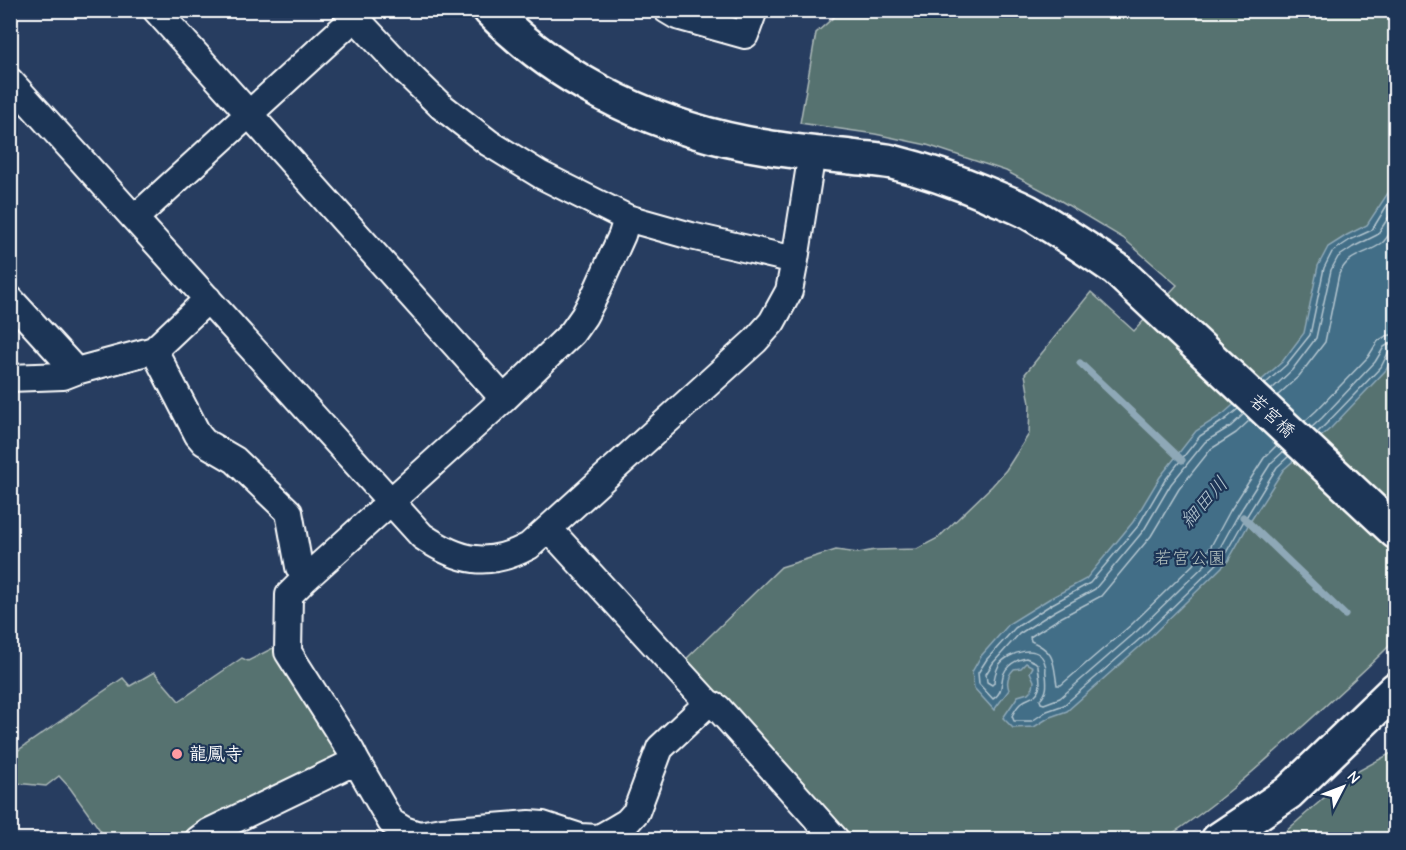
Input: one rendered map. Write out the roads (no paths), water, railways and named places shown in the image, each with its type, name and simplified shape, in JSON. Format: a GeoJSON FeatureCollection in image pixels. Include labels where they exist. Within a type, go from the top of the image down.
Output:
{"type":"FeatureCollection","features":[{"type":"Feature","properties":{"kind":"street"},"geometry":{"type":"LineString","coordinates":[[156,10],[504,399]]}},
{"type":"Feature","properties":{"kind":"street","name":"若宮橋"},"geometry":{"type":"LineString","coordinates":[[489,10],[540,55],[594,90],[660,119],[763,147],[888,161],[941,177],[1027,211],[1116,269],[1395,532]]}},
{"type":"Feature","properties":{"kind":"street"},"geometry":{"type":"LineString","coordinates":[[667,10],[677,16],[745,35],[754,10]]}},
{"type":"Feature","properties":{"kind":"street"},"geometry":{"type":"LineString","coordinates":[[135,218],[249,115],[355,13],[409,75],[441,106],[489,143],[541,175],[627,218],[691,236],[795,260]]}},
{"type":"Feature","properties":{"kind":"street"},"geometry":{"type":"LineString","coordinates":[[10,81],[422,536],[437,547],[454,554],[485,560],[513,554],[529,546],[755,341],[772,322],[789,291],[812,153]]}},
{"type":"Feature","properties":{"kind":"street"},"geometry":{"type":"LineString","coordinates":[[627,218],[622,235],[595,295],[572,333],[504,399],[289,595],[288,652],[351,751],[391,822],[418,835],[529,824],[543,825],[580,837],[599,838],[627,822],[636,812],[660,748],[708,703]]}},
{"type":"Feature","properties":{"kind":"street"},"geometry":{"type":"LineString","coordinates":[[10,299],[76,371]]}},
{"type":"Feature","properties":{"kind":"street"},"geometry":{"type":"LineString","coordinates":[[10,378],[63,376],[154,350],[208,299]]}},
{"type":"Feature","properties":{"kind":"street"},"geometry":{"type":"LineString","coordinates":[[154,350],[198,435],[204,442],[235,460],[289,512],[299,567],[305,579]]}},
{"type":"Feature","properties":{"kind":"street"},"geometry":{"type":"LineString","coordinates":[[549,529],[708,703],[718,708],[836,840]]}},
{"type":"Feature","properties":{"kind":"street"},"geometry":{"type":"LineString","coordinates":[[1218,840],[1288,793],[1395,689]]}},
{"type":"Feature","properties":{"kind":"street"},"geometry":{"type":"LineString","coordinates":[[198,840],[209,832],[356,761]]}},
{"type":"Feature","properties":{"kind":"water","name":"細田川"},"geometry":{"type":"Polygon","coordinates":[[[1395,187],[1395,352],[1386,370],[1331,428],[1283,470],[1228,561],[1146,641],[1067,711],[1050,717],[1034,727],[1013,728],[1003,718],[1018,696],[1028,693],[1033,688],[1034,681],[1030,672],[1033,667],[1026,663],[1021,668],[1014,669],[1008,679],[1009,690],[994,710],[974,688],[972,672],[981,656],[1010,623],[1086,579],[1133,522],[1160,477],[1196,431],[1223,414],[1282,362],[1304,333],[1318,266],[1328,247],[1367,225],[1388,193],[1395,187]]]}},
{"type":"Feature","properties":{"kind":"waterway"},"geometry":{"type":"LineString","coordinates":[[1080,363],[1182,460]]}},
{"type":"Feature","properties":{"kind":"waterway"},"geometry":{"type":"LineString","coordinates":[[1243,517],[1345,615]]}},
{"type":"Feature","properties":{"kind":"place","name":"龍鳳寺"},"geometry":{"type":"Point","coordinates":[177,754]}},
{"type":"Feature","properties":{"kind":"park label","name":"若宮公園"},"geometry":{"type":"Point","coordinates":[1190,558]}}]}
